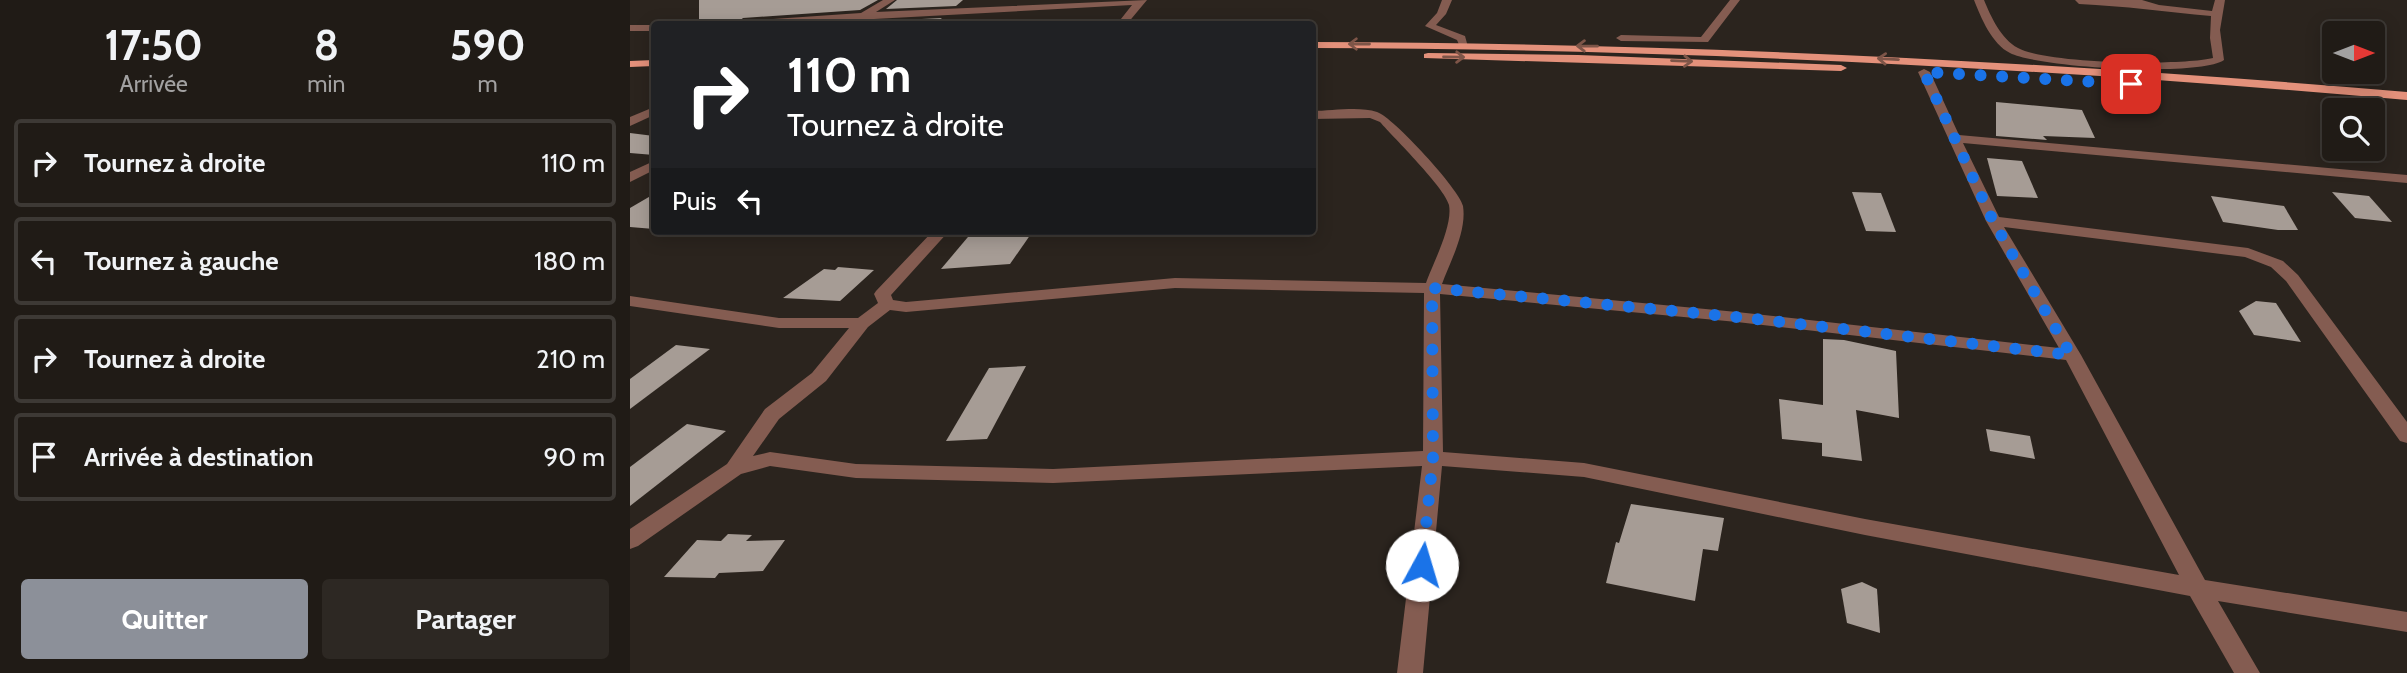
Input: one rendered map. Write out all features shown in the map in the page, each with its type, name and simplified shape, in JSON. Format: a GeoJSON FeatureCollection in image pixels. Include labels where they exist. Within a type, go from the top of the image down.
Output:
{"type":"FeatureCollection","features":[{"type":"Feature","properties":{"kind":"main road"},"geometry":{"type":"LineString","coordinates":[[1316,44],[1679,48],[1833,55],[2407,96]]}},
{"type":"Feature","properties":{"kind":"main road"},"geometry":{"type":"LineString","coordinates":[[1316,56],[1592,58],[1924,72],[2131,84],[2407,105]]}},
{"type":"Feature","properties":{"kind":"main road"},"geometry":{"type":"LineString","coordinates":[[630,64],[651,63]]}},
{"type":"Feature","properties":{"kind":"main road"},"geometry":{"type":"LineString","coordinates":[[630,76],[651,74]]}},
{"type":"Feature","properties":{"kind":"street"},"geometry":{"type":"LineString","coordinates":[[863,16],[890,0]]}},
{"type":"Feature","properties":{"kind":"street"},"geometry":{"type":"LineString","coordinates":[[1447,0],[1441,14],[1430,26],[1461,38],[1464,44]]}},
{"type":"Feature","properties":{"kind":"street"},"geometry":{"type":"LineString","coordinates":[[1621,38],[1704,40],[1735,0]]}},
{"type":"Feature","properties":{"kind":"street"},"geometry":{"type":"LineString","coordinates":[[1979,0],[2001,38],[2015,52],[2034,57],[2191,66],[2211,64],[2219,60],[2215,45],[2216,14],[2220,0]]}},
{"type":"Feature","properties":{"kind":"street"},"geometry":{"type":"LineString","coordinates":[[788,21],[1141,1]]}},
{"type":"Feature","properties":{"kind":"street"},"geometry":{"type":"LineString","coordinates":[[1124,21],[1141,1]]}},
{"type":"Feature","properties":{"kind":"street"},"geometry":{"type":"LineString","coordinates":[[2079,1],[2136,2],[2216,14]]}},
{"type":"Feature","properties":{"kind":"street"},"geometry":{"type":"LineString","coordinates":[[630,28],[651,28]]}},
{"type":"Feature","properties":{"kind":"street"},"geometry":{"type":"LineString","coordinates":[[1924,72],[1993,221],[2071,355],[2247,673]]}},
{"type":"Feature","properties":{"kind":"street"},"geometry":{"type":"LineString","coordinates":[[630,122],[651,112]]}},
{"type":"Feature","properties":{"kind":"street"},"geometry":{"type":"LineString","coordinates":[[1316,115],[1371,114],[1384,118],[1447,190],[1456,205],[1455,225],[1432,288],[1433,458],[1410,673]]}},
{"type":"Feature","properties":{"kind":"street"},"geometry":{"type":"LineString","coordinates":[[1953,138],[2407,179]]}},
{"type":"Feature","properties":{"kind":"street"},"geometry":{"type":"LineString","coordinates":[[630,178],[651,168]]}},
{"type":"Feature","properties":{"kind":"street"},"geometry":{"type":"LineString","coordinates":[[1993,221],[2248,253],[2277,264],[2292,278],[2407,436]]}},
{"type":"Feature","properties":{"kind":"street"},"geometry":{"type":"LineString","coordinates":[[887,304],[882,294],[937,235]]}},
{"type":"Feature","properties":{"kind":"street"},"geometry":{"type":"LineString","coordinates":[[734,469],[772,414],[819,377],[862,323],[887,304],[906,307],[1175,284],[1432,288],[1737,317],[2071,355]]}},
{"type":"Feature","properties":{"kind":"street"},"geometry":{"type":"LineString","coordinates":[[630,301],[779,323],[862,323]]}},
{"type":"Feature","properties":{"kind":"street"},"geometry":{"type":"LineString","coordinates":[[630,540],[734,469],[770,459],[856,471],[1053,476],[1433,458],[1584,470],[1865,527],[2198,588],[2407,622]]}},
{"type":"Feature","properties":{"kind":"building"},"geometry":{"type":"Polygon","coordinates":[[[699,0],[878,0],[860,10],[743,18],[740,21],[699,21],[699,0]]]}},
{"type":"Feature","properties":{"kind":"building"},"geometry":{"type":"Polygon","coordinates":[[[897,0],[963,0],[956,6],[886,9],[897,0]]]}},
{"type":"Feature","properties":{"kind":"building"},"geometry":{"type":"Polygon","coordinates":[[[942,18],[938,21],[881,21],[942,18]]]}},
{"type":"Feature","properties":{"kind":"building"},"geometry":{"type":"Polygon","coordinates":[[[1996,102],[2082,110],[2095,138],[2043,136],[2047,140],[1996,136],[1996,102]]]}},
{"type":"Feature","properties":{"kind":"building"},"geometry":{"type":"Polygon","coordinates":[[[630,133],[651,136],[651,155],[630,153],[630,133]]]}},
{"type":"Feature","properties":{"kind":"building"},"geometry":{"type":"Polygon","coordinates":[[[1987,158],[2022,161],[2038,198],[1997,196],[1987,158]]]}},
{"type":"Feature","properties":{"kind":"building"},"geometry":{"type":"Polygon","coordinates":[[[1852,192],[1881,193],[1896,232],[1866,231],[1852,192]]]}},
{"type":"Feature","properties":{"kind":"building"},"geometry":{"type":"Polygon","coordinates":[[[2332,192],[2369,196],[2392,222],[2355,218],[2332,192]]]}},
{"type":"Feature","properties":{"kind":"building"},"geometry":{"type":"Polygon","coordinates":[[[651,196],[651,229],[630,227],[630,208],[651,196]]]}},
{"type":"Feature","properties":{"kind":"building"},"geometry":{"type":"Polygon","coordinates":[[[2211,196],[2284,206],[2298,230],[2278,230],[2223,222],[2211,196]]]}},
{"type":"Feature","properties":{"kind":"building"},"geometry":{"type":"Polygon","coordinates":[[[970,235],[1030,235],[1010,264],[941,269],[970,235]]]}},
{"type":"Feature","properties":{"kind":"building"},"geometry":{"type":"Polygon","coordinates":[[[838,267],[874,270],[840,301],[783,298],[824,269],[835,270],[838,267]]]}},
{"type":"Feature","properties":{"kind":"building"},"geometry":{"type":"Polygon","coordinates":[[[2256,301],[2276,303],[2301,342],[2254,335],[2239,311],[2256,301]]]}},
{"type":"Feature","properties":{"kind":"building"},"geometry":{"type":"Polygon","coordinates":[[[1823,339],[1844,340],[1896,351],[1899,418],[1856,410],[1862,461],[1822,456],[1822,443],[1782,439],[1779,399],[1823,405],[1823,339]]]}},
{"type":"Feature","properties":{"kind":"building"},"geometry":{"type":"Polygon","coordinates":[[[676,345],[710,349],[630,409],[630,379],[676,345]]]}},
{"type":"Feature","properties":{"kind":"building"},"geometry":{"type":"Polygon","coordinates":[[[1026,366],[987,439],[946,441],[989,368],[1026,366]]]}},
{"type":"Feature","properties":{"kind":"building"},"geometry":{"type":"Polygon","coordinates":[[[687,424],[726,431],[630,506],[630,467],[687,424]]]}},
{"type":"Feature","properties":{"kind":"building"},"geometry":{"type":"Polygon","coordinates":[[[1986,429],[2030,436],[2035,459],[1990,451],[1986,429]]]}},
{"type":"Feature","properties":{"kind":"building"},"geometry":{"type":"Polygon","coordinates":[[[1631,504],[1724,518],[1718,551],[1703,549],[1695,601],[1606,583],[1616,542],[1619,543],[1631,504]]]}},
{"type":"Feature","properties":{"kind":"building"},"geometry":{"type":"Polygon","coordinates":[[[728,534],[752,535],[746,541],[785,540],[763,571],[719,573],[715,578],[664,577],[697,540],[721,541],[728,534]]]}},
{"type":"Feature","properties":{"kind":"building"},"geometry":{"type":"Polygon","coordinates":[[[1862,582],[1877,589],[1880,633],[1847,623],[1841,589],[1862,582]]]}},
{"type":"Feature","properties":{"kind":"route"},"geometry":{"type":"LineString","coordinates":[[1422,565],[1433,458],[1432,288],[1737,317],[2071,355],[1993,221],[1924,72],[2131,84]]}}]}
